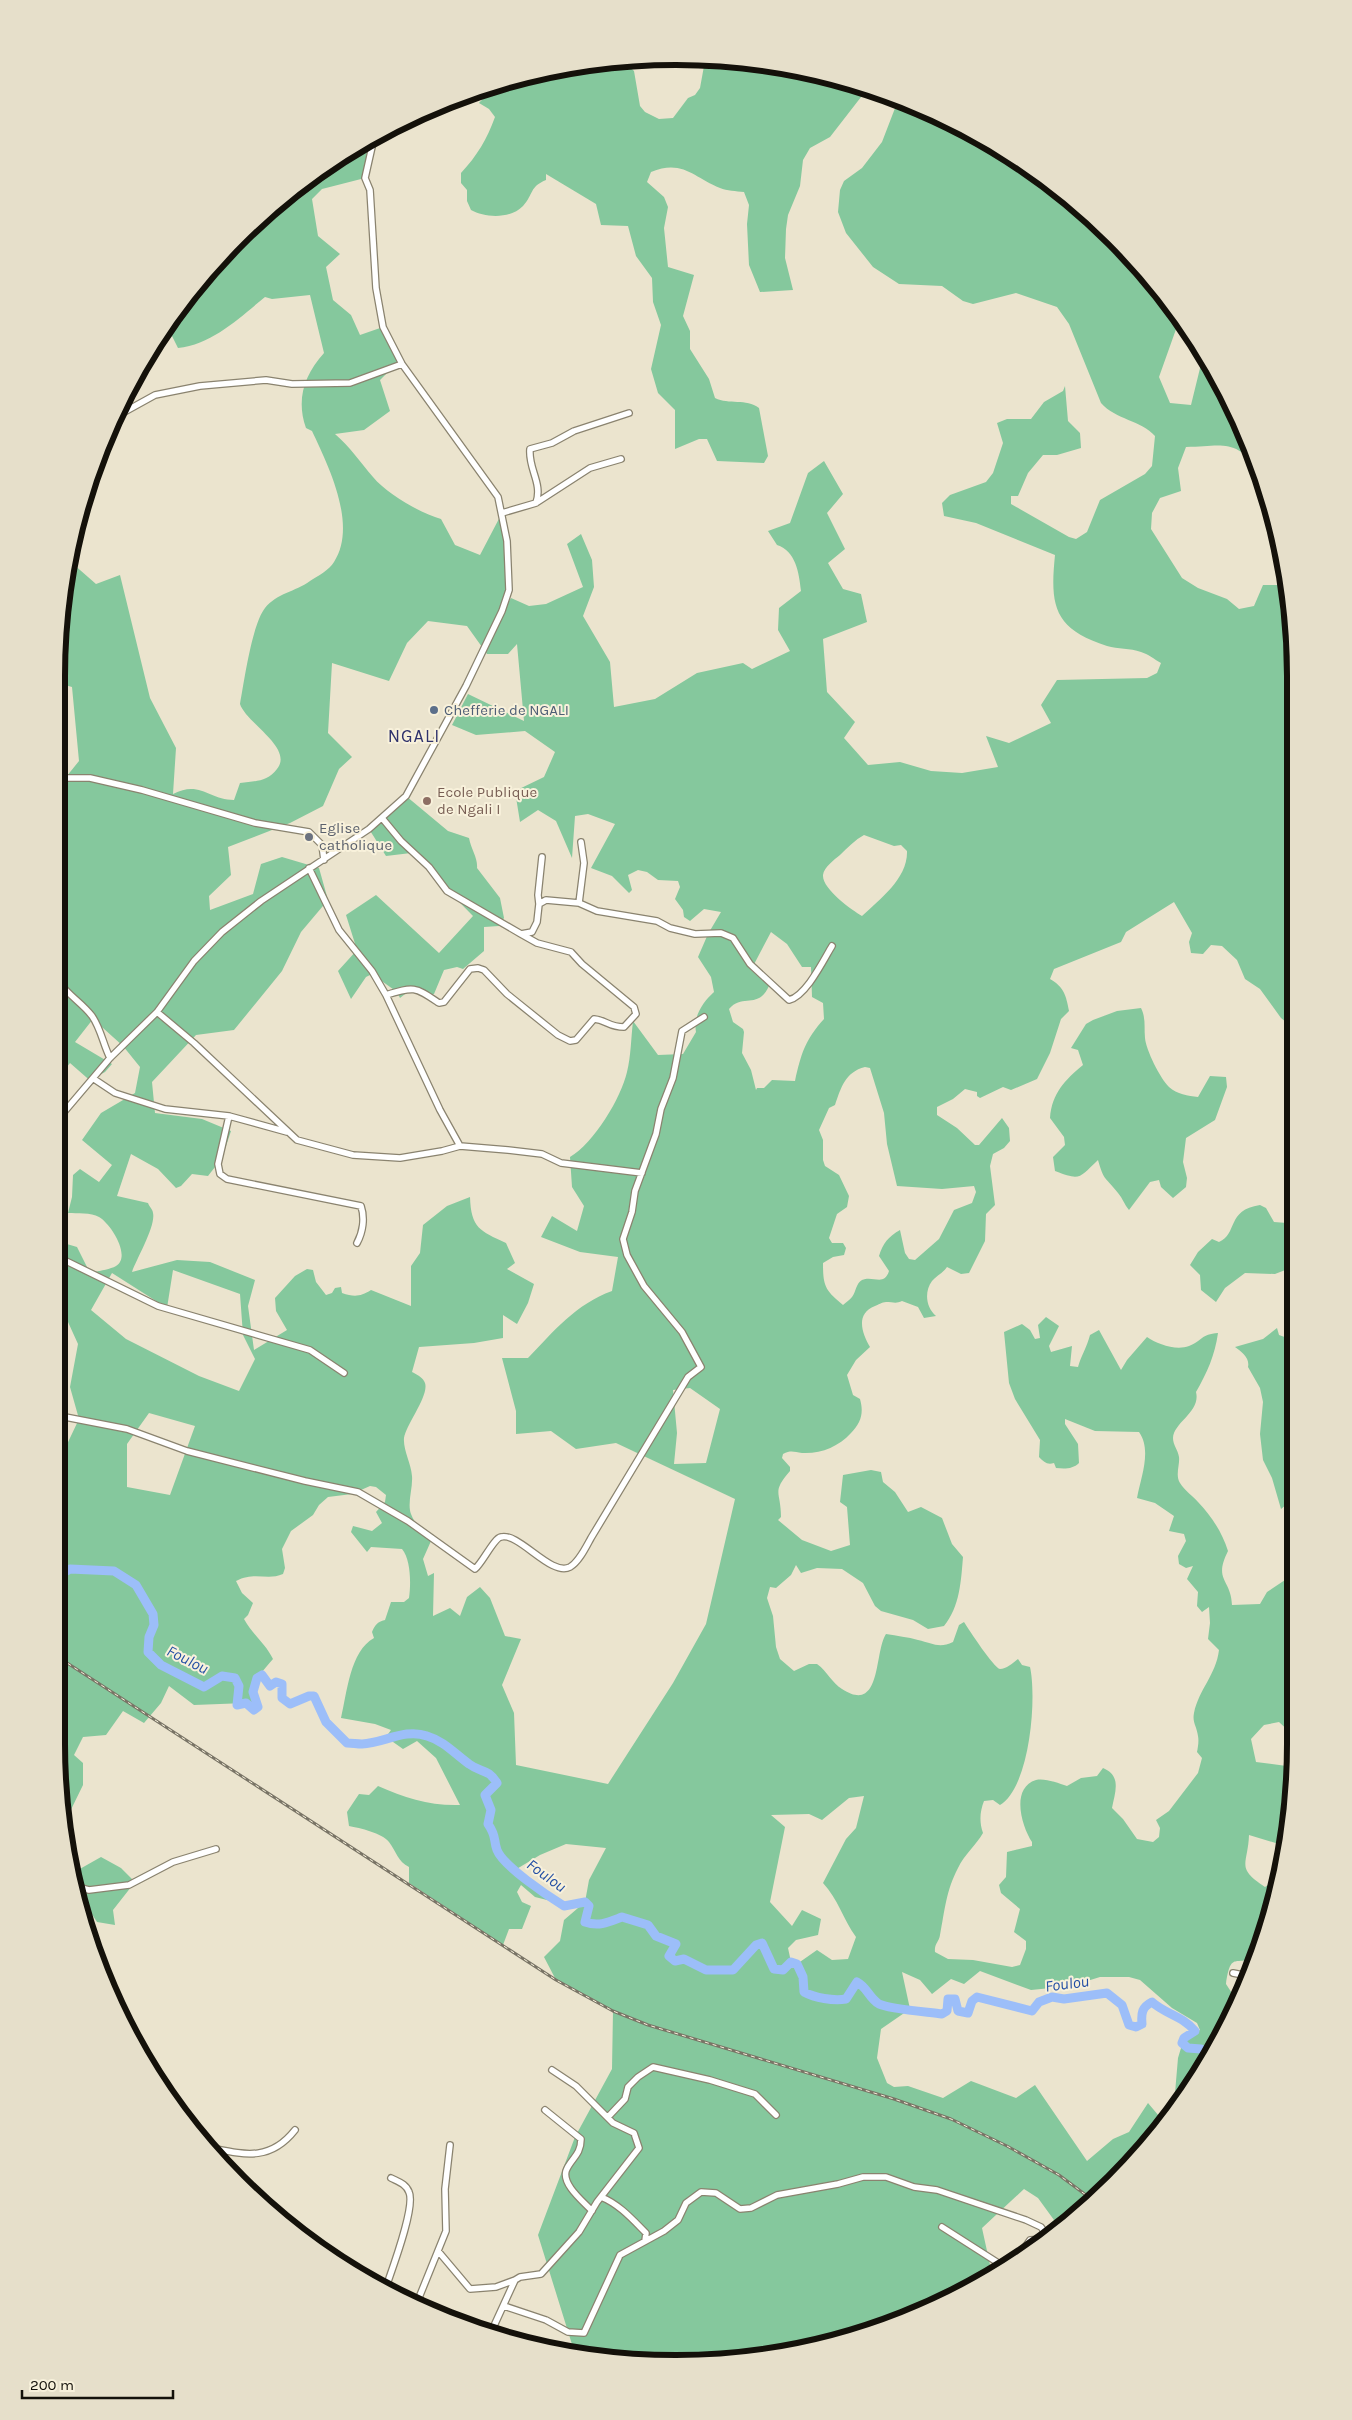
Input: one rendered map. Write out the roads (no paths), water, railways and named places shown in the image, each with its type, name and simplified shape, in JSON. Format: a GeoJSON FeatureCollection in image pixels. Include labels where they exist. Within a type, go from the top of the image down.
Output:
{"type":"FeatureCollection","features":[{"type":"Feature","properties":{"kind":"street"},"geometry":{"type":"LineString","coordinates":[[65,1111],[110,1058],[157,1012],[194,961],[222,932],[260,900],[324,860],[382,818],[406,796],[466,686],[502,611],[509,590],[507,541],[498,497],[402,364],[383,327],[378,300],[370,190],[365,178],[372,146]]}},
{"type":"Feature","properties":{"kind":"street"},"geometry":{"type":"LineString","coordinates":[[127,411],[155,395],[200,386],[266,380],[292,384],[350,383],[402,364]]}},
{"type":"Feature","properties":{"kind":"street"},"geometry":{"type":"LineString","coordinates":[[536,503],[540,492],[529,458],[530,449],[552,443],[574,431],[629,413]]}},
{"type":"Feature","properties":{"kind":"street"},"geometry":{"type":"LineString","coordinates":[[502,513],[536,503],[590,468],[621,459]]}},
{"type":"Feature","properties":{"kind":"street"},"geometry":{"type":"LineString","coordinates":[[65,778],[90,778],[142,790],[247,821],[309,832],[322,845],[324,860]]}},
{"type":"Feature","properties":{"kind":"street"},"geometry":{"type":"LineString","coordinates":[[382,818],[401,842],[429,867],[447,891],[537,943],[571,952],[582,964],[634,1007],[636,1014],[624,1027],[612,1027],[600,1020],[594,1020],[576,1040],[570,1041],[558,1035],[507,994],[484,970],[478,968],[470,969],[444,1002],[439,1003],[417,988],[406,988],[386,995]]}},
{"type":"Feature","properties":{"kind":"street"},"geometry":{"type":"LineString","coordinates":[[579,903],[584,863],[581,842]]}},
{"type":"Feature","properties":{"kind":"street"},"geometry":{"type":"LineString","coordinates":[[521,934],[532,932],[537,922],[542,857]]}},
{"type":"Feature","properties":{"kind":"street"},"geometry":{"type":"LineString","coordinates":[[309,868],[339,930],[372,971],[386,995],[440,1110],[460,1146]]}},
{"type":"Feature","properties":{"kind":"street"},"geometry":{"type":"LineString","coordinates":[[539,904],[546,900],[579,903],[597,911],[657,921],[670,928],[695,934],[721,933],[733,938],[750,964],[789,1000],[795,999],[818,970],[832,946]]}},
{"type":"Feature","properties":{"kind":"street"},"geometry":{"type":"LineString","coordinates":[[65,988],[90,1014],[100,1029],[110,1058]]}},
{"type":"Feature","properties":{"kind":"street"},"geometry":{"type":"LineString","coordinates":[[157,1012],[194,1043],[297,1140],[353,1155],[400,1158],[460,1146],[542,1154],[561,1163],[642,1173]]}},
{"type":"Feature","properties":{"kind":"street"},"geometry":{"type":"LineString","coordinates":[[65,1417],[127,1429],[188,1451],[305,1481],[358,1492],[408,1521],[475,1569],[483,1562],[496,1539],[502,1536],[510,1537],[537,1556],[562,1568],[569,1568],[575,1563],[591,1538],[688,1377],[701,1367],[682,1332],[644,1286],[627,1255],[623,1239],[632,1212],[634,1191],[642,1173],[673,1078],[682,1031],[704,1017]]}},
{"type":"Feature","properties":{"kind":"street"},"geometry":{"type":"LineString","coordinates":[[94,1078],[115,1093],[165,1109],[228,1116],[288,1132]]}},
{"type":"Feature","properties":{"kind":"street"},"geometry":{"type":"LineString","coordinates":[[228,1116],[218,1164],[220,1174],[227,1180],[361,1206],[364,1213],[357,1243]]}},
{"type":"Feature","properties":{"kind":"street"},"geometry":{"type":"LineString","coordinates":[[65,1260],[158,1306],[310,1350],[344,1373]]}},
{"type":"Feature","properties":{"kind":"street"},"geometry":{"type":"LineString","coordinates":[[83,1889],[89,1890],[129,1885],[173,1862],[216,1849]]}},
{"type":"Feature","properties":{"kind":"street"},"geometry":{"type":"LineString","coordinates":[[1234,1973],[1241,1975]]}},
{"type":"Feature","properties":{"kind":"street"},"geometry":{"type":"LineString","coordinates":[[608,2117],[625,2099],[628,2087],[638,2077],[654,2067],[710,2080],[755,2094],[776,2114]]}},
{"type":"Feature","properties":{"kind":"street"},"geometry":{"type":"LineString","coordinates":[[438,2251],[470,2289],[496,2288],[520,2277],[541,2274],[579,2232],[601,2198],[639,2148],[634,2133],[613,2123],[576,2086],[552,2070]]}},
{"type":"Feature","properties":{"kind":"street"},"geometry":{"type":"LineString","coordinates":[[545,2110],[582,2140],[581,2149],[566,2171],[566,2180],[592,2211]]}},
{"type":"Feature","properties":{"kind":"street"},"geometry":{"type":"LineString","coordinates":[[219,2149],[253,2155],[272,2148],[289,2137],[295,2130]]}},
{"type":"Feature","properties":{"kind":"street"},"geometry":{"type":"LineString","coordinates":[[419,2298],[446,2231],[446,2189],[450,2145]]}},
{"type":"Feature","properties":{"kind":"street"},"geometry":{"type":"LineString","coordinates":[[504,2306],[546,2320],[568,2332],[584,2333],[620,2255],[664,2231],[678,2220],[686,2203],[701,2192],[716,2193],[740,2208],[751,2208],[777,2195],[838,2184],[863,2176],[886,2177],[914,2187],[937,2190],[1034,2223],[1042,2227],[1045,2231]]}},
{"type":"Feature","properties":{"kind":"street"},"geometry":{"type":"LineString","coordinates":[[388,2282],[407,2223],[410,2194],[405,2185],[391,2178]]}},
{"type":"Feature","properties":{"kind":"street"},"geometry":{"type":"LineString","coordinates":[[601,2198],[611,2201],[634,2221],[646,2233],[646,2241]]}},
{"type":"Feature","properties":{"kind":"street"},"geometry":{"type":"LineString","coordinates":[[942,2227],[998,2263]]}},
{"type":"Feature","properties":{"kind":"street"},"geometry":{"type":"LineString","coordinates":[[492,2326],[504,2306],[515,2280]]}},
{"type":"Feature","properties":{"kind":"waterway","name":"Foulou"},"geometry":{"type":"LineString","coordinates":[[65,1572],[70,1569],[114,1571],[136,1585],[153,1614],[154,1625],[149,1637],[148,1652],[161,1665],[204,1687],[222,1676],[235,1678],[239,1686],[237,1705],[246,1703],[254,1710],[258,1707],[253,1692],[257,1678],[262,1675],[270,1686],[276,1682],[282,1684],[282,1698],[290,1704],[309,1696],[314,1696],[326,1722],[347,1743],[362,1744],[403,1735],[419,1734],[444,1744],[473,1767],[491,1775],[497,1783],[485,1795],[491,1810],[488,1824],[494,1835],[497,1850],[508,1864],[564,1906],[585,1902],[589,1906],[585,1922],[599,1924],[622,1917],[648,1925],[656,1936],[676,1944],[669,1956],[675,1961],[684,1959],[706,1970],[733,1970],[756,1945],[762,1943],[774,1969],[783,1970],[791,1962],[797,1964],[803,1977],[804,1992],[808,1994],[830,1999],[846,1999],[857,1982],[873,1999],[884,2006],[942,2014],[947,2011],[948,1999],[955,1999],[958,2011],[968,2013],[972,2001],[977,1997],[1032,2011],[1039,2002],[1052,1997],[1064,1999],[1107,1993],[1122,2005],[1129,2025],[1136,2027],[1142,2024],[1143,2011],[1152,2002],[1185,2022],[1195,2031],[1184,2038],[1182,2043],[1188,2048],[1201,2049],[1204,2051]]}},
{"type":"Feature","properties":{"kind":"railway"},"geometry":{"type":"LineString","coordinates":[[65,1662],[556,1980],[613,2011],[648,2025],[894,2099],[951,2119],[1007,2146],[1059,2175],[1087,2196]]}},
{"type":"Feature","properties":{"kind":"place","name":"Chefferie de NGALI"},"geometry":{"type":"Point","coordinates":[434,710]}},
{"type":"Feature","properties":{"kind":"place","name":"Ecole Publique de Ngali I"},"geometry":{"type":"Point","coordinates":[427,801]}},
{"type":"Feature","properties":{"kind":"place","name":"Eglise catholique"},"geometry":{"type":"Point","coordinates":[309,837]}},
{"type":"Feature","properties":{"kind":"district","name":"NGALI"},"geometry":{"type":"Point","coordinates":[414,736]}}]}
